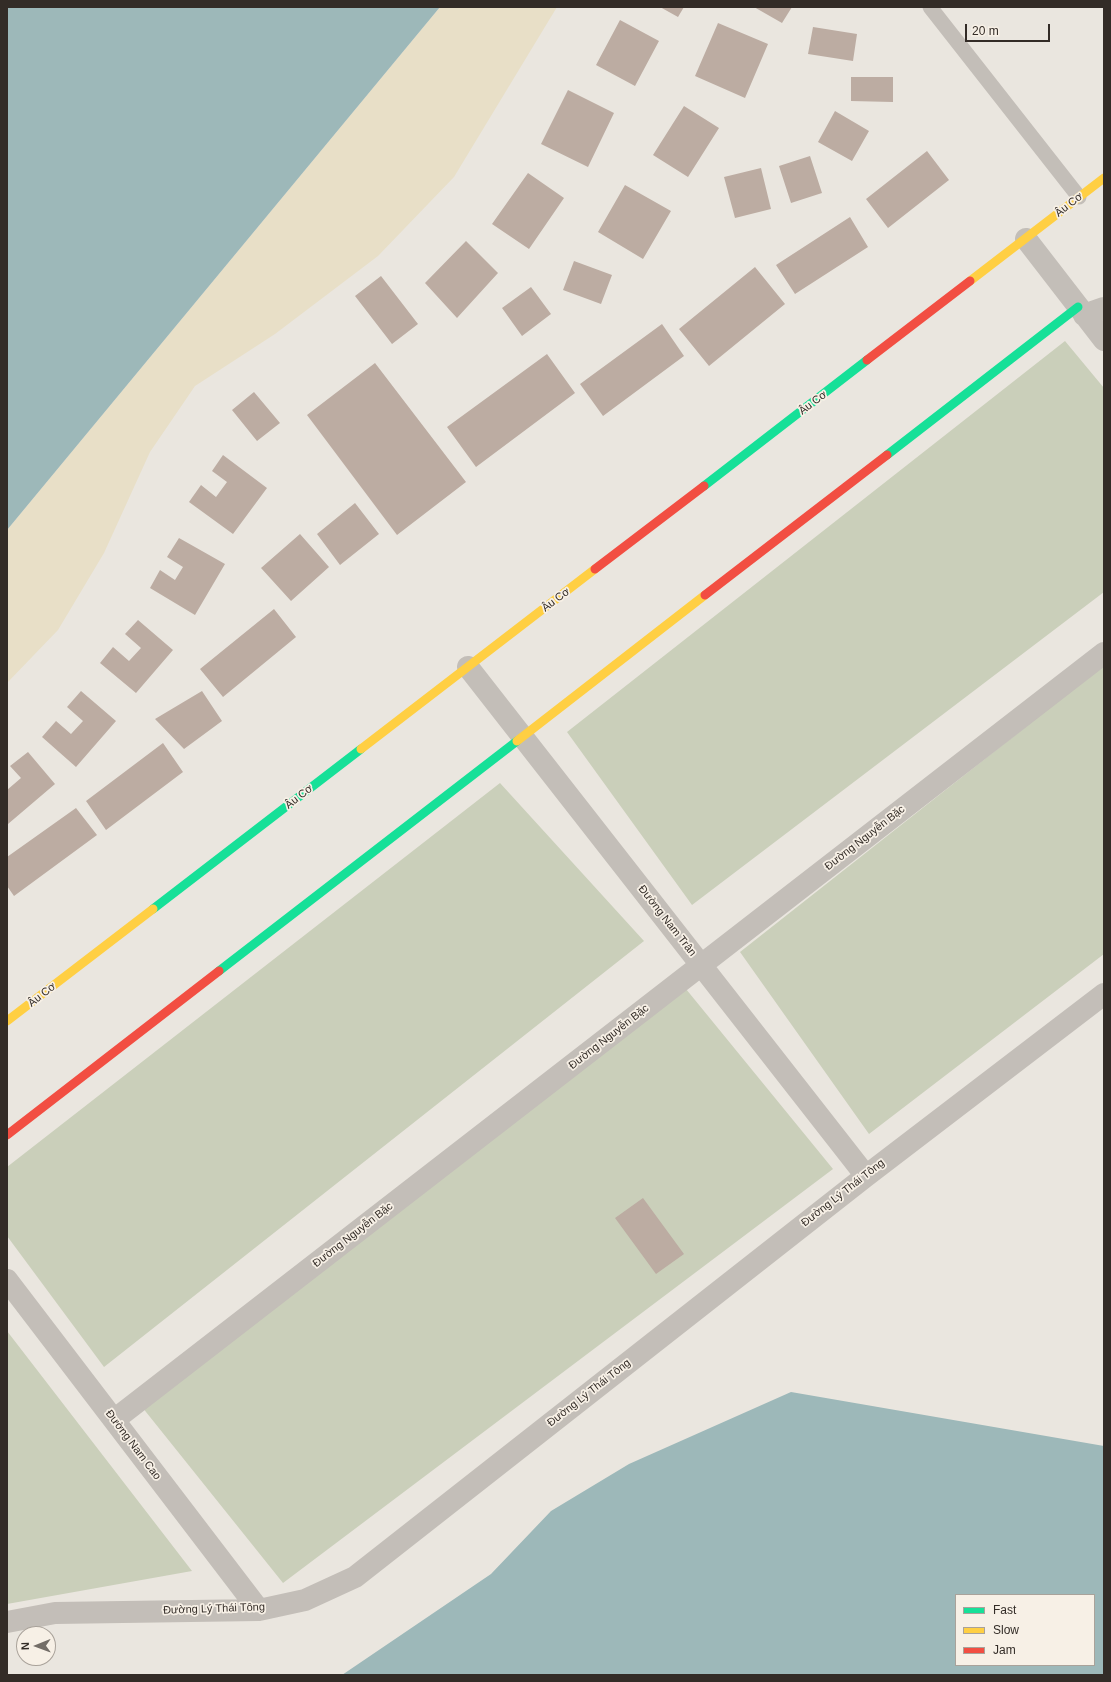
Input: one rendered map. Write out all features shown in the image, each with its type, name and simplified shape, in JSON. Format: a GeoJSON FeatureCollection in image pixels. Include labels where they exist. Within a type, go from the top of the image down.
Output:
{"type":"FeatureCollection","features":[{"type":"Feature","properties":{"kind":"main road","name":"Âu Cơ"},"geometry":{"type":"LineString","coordinates":[[7,1021],[1104,178]]}},
{"type":"Feature","properties":{"kind":"main road"},"geometry":{"type":"LineString","coordinates":[[7,1135],[523,736],[1089,310]]}},
{"type":"Feature","properties":{"kind":"street"},"geometry":{"type":"LineString","coordinates":[[1026,239],[1089,310],[1104,340]]}},
{"type":"Feature","properties":{"kind":"street","name":"Đường Nguyễn Bặc"},"geometry":{"type":"LineString","coordinates":[[114,1420],[1104,653]]}},
{"type":"Feature","properties":{"kind":"street","name":"Đường Nam Trân"},"geometry":{"type":"LineString","coordinates":[[468,667],[866,1176]]}},
{"type":"Feature","properties":{"kind":"street","name":"Đường Lý Thái Tông"},"geometry":{"type":"LineString","coordinates":[[7,1622],[55,1613],[259,1610],[305,1600],[355,1577],[866,1176],[1104,994]]}},
{"type":"Feature","properties":{"kind":"street","name":"Đường Nam Cao"},"geometry":{"type":"LineString","coordinates":[[7,1280],[259,1610]]}},
{"type":"Feature","properties":{"kind":"lane"},"geometry":{"type":"LineString","coordinates":[[930,7],[1079,197]]}},
{"type":"Feature","properties":{"kind":"green space"},"geometry":{"type":"Polygon","coordinates":[[[1065,341],[1104,388],[1104,592],[692,905],[567,732],[1065,341]]]}},
{"type":"Feature","properties":{"kind":"green space"},"geometry":{"type":"Polygon","coordinates":[[[1104,665],[1104,954],[869,1134],[740,952],[1104,665]]]}},
{"type":"Feature","properties":{"kind":"green space"},"geometry":{"type":"Polygon","coordinates":[[[500,783],[644,941],[104,1367],[7,1236],[7,1167],[500,783]]]}},
{"type":"Feature","properties":{"kind":"green space"},"geometry":{"type":"Polygon","coordinates":[[[677,978],[833,1169],[283,1583],[142,1407],[677,978]]]}},
{"type":"Feature","properties":{"kind":"green space"},"geometry":{"type":"Polygon","coordinates":[[[7,1331],[192,1571],[7,1604],[7,1331]]]}},
{"type":"Feature","properties":{"kind":"sand"},"geometry":{"type":"Polygon","coordinates":[[[440,7],[557,7],[454,177],[378,256],[275,334],[195,386],[150,452],[104,553],[58,630],[7,683],[7,530],[440,7]]]}},
{"type":"Feature","properties":{"kind":"water"},"geometry":{"type":"Polygon","coordinates":[[[7,7],[440,7],[7,530],[7,7]]]}},
{"type":"Feature","properties":{"kind":"water"},"geometry":{"type":"Polygon","coordinates":[[[791,1392],[1104,1446],[1104,1675],[342,1675],[491,1574],[551,1511],[629,1464],[791,1392]]]}},
{"type":"Feature","properties":{"kind":"building"},"geometry":{"type":"Polygon","coordinates":[[[660,7],[684,7],[678,17],[660,7]]]}},
{"type":"Feature","properties":{"kind":"building"},"geometry":{"type":"Polygon","coordinates":[[[754,7],[792,7],[782,23],[754,7]]]}},
{"type":"Feature","properties":{"kind":"building"},"geometry":{"type":"Polygon","coordinates":[[[620,20],[659,41],[635,86],[596,65],[620,20]]]}},
{"type":"Feature","properties":{"kind":"building"},"geometry":{"type":"Polygon","coordinates":[[[718,23],[768,44],[745,98],[695,76],[718,23]]]}},
{"type":"Feature","properties":{"kind":"building"},"geometry":{"type":"Polygon","coordinates":[[[813,27],[857,34],[853,61],[808,54],[813,27]]]}},
{"type":"Feature","properties":{"kind":"building"},"geometry":{"type":"Polygon","coordinates":[[[851,77],[893,77],[893,102],[851,101],[851,77]]]}},
{"type":"Feature","properties":{"kind":"building"},"geometry":{"type":"Polygon","coordinates":[[[568,90],[614,113],[588,167],[541,144],[568,90]]]}},
{"type":"Feature","properties":{"kind":"building"},"geometry":{"type":"Polygon","coordinates":[[[684,106],[719,128],[688,177],[653,155],[684,106]]]}},
{"type":"Feature","properties":{"kind":"building"},"geometry":{"type":"Polygon","coordinates":[[[835,111],[869,131],[852,161],[818,142],[835,111]]]}},
{"type":"Feature","properties":{"kind":"building"},"geometry":{"type":"Polygon","coordinates":[[[927,151],[949,180],[888,228],[866,199],[927,151]]]}},
{"type":"Feature","properties":{"kind":"building"},"geometry":{"type":"Polygon","coordinates":[[[810,156],[822,193],[791,203],[779,166],[810,156]]]}},
{"type":"Feature","properties":{"kind":"building"},"geometry":{"type":"Polygon","coordinates":[[[761,168],[771,209],[735,218],[724,177],[761,168]]]}},
{"type":"Feature","properties":{"kind":"building"},"geometry":{"type":"Polygon","coordinates":[[[528,173],[564,198],[529,249],[492,224],[528,173]]]}},
{"type":"Feature","properties":{"kind":"building"},"geometry":{"type":"Polygon","coordinates":[[[625,185],[671,211],[643,259],[598,232],[625,185]]]}},
{"type":"Feature","properties":{"kind":"building"},"geometry":{"type":"Polygon","coordinates":[[[850,217],[868,247],[795,294],[776,265],[850,217]]]}},
{"type":"Feature","properties":{"kind":"building"},"geometry":{"type":"Polygon","coordinates":[[[466,241],[498,273],[457,318],[425,283],[466,241]]]}},
{"type":"Feature","properties":{"kind":"building"},"geometry":{"type":"Polygon","coordinates":[[[574,261],[612,275],[601,304],[563,290],[574,261]]]}},
{"type":"Feature","properties":{"kind":"building"},"geometry":{"type":"Polygon","coordinates":[[[755,267],[785,304],[709,366],[679,329],[755,267]]]}},
{"type":"Feature","properties":{"kind":"building"},"geometry":{"type":"Polygon","coordinates":[[[381,276],[418,324],[392,344],[355,296],[381,276]]]}},
{"type":"Feature","properties":{"kind":"building"},"geometry":{"type":"Polygon","coordinates":[[[531,287],[551,314],[522,336],[502,308],[531,287]]]}},
{"type":"Feature","properties":{"kind":"building"},"geometry":{"type":"Polygon","coordinates":[[[662,324],[684,356],[603,416],[580,384],[662,324]]]}},
{"type":"Feature","properties":{"kind":"building"},"geometry":{"type":"Polygon","coordinates":[[[547,354],[575,393],[476,467],[447,427],[547,354]]]}},
{"type":"Feature","properties":{"kind":"building"},"geometry":{"type":"Polygon","coordinates":[[[375,363],[466,482],[397,535],[307,415],[375,363]]]}},
{"type":"Feature","properties":{"kind":"building"},"geometry":{"type":"Polygon","coordinates":[[[254,392],[280,423],[257,441],[232,410],[254,392]]]}},
{"type":"Feature","properties":{"kind":"building"},"geometry":{"type":"Polygon","coordinates":[[[223,455],[267,488],[233,534],[189,502],[201,485],[216,497],[227,482],[212,471],[223,455]]]}},
{"type":"Feature","properties":{"kind":"building"},"geometry":{"type":"Polygon","coordinates":[[[355,503],[379,534],[340,565],[317,534],[355,503]]]}},
{"type":"Feature","properties":{"kind":"building"},"geometry":{"type":"Polygon","coordinates":[[[300,534],[329,567],[291,601],[261,568],[300,534]]]}},
{"type":"Feature","properties":{"kind":"building"},"geometry":{"type":"Polygon","coordinates":[[[179,538],[225,564],[195,615],[150,588],[160,570],[175,580],[183,567],[167,557],[179,538]]]}},
{"type":"Feature","properties":{"kind":"building"},"geometry":{"type":"Polygon","coordinates":[[[274,609],[296,637],[223,697],[200,669],[274,609]]]}},
{"type":"Feature","properties":{"kind":"building"},"geometry":{"type":"Polygon","coordinates":[[[138,620],[173,650],[136,693],[100,663],[113,647],[129,661],[141,648],[125,634],[138,620]]]}},
{"type":"Feature","properties":{"kind":"building"},"geometry":{"type":"Polygon","coordinates":[[[81,691],[116,721],[76,767],[42,737],[56,721],[71,734],[83,721],[67,707],[81,691]]]}},
{"type":"Feature","properties":{"kind":"building"},"geometry":{"type":"Polygon","coordinates":[[[202,691],[222,721],[184,749],[155,719],[202,691]]]}},
{"type":"Feature","properties":{"kind":"building"},"geometry":{"type":"Polygon","coordinates":[[[163,743],[183,772],[106,830],[86,801],[163,743]]]}},
{"type":"Feature","properties":{"kind":"building"},"geometry":{"type":"Polygon","coordinates":[[[28,752],[55,784],[8,824],[7,790],[21,778],[10,766],[28,752]]]}},
{"type":"Feature","properties":{"kind":"building"},"geometry":{"type":"Polygon","coordinates":[[[76,808],[97,835],[14,896],[7,886],[7,857],[76,808]]]}},
{"type":"Feature","properties":{"kind":"building"},"geometry":{"type":"Polygon","coordinates":[[[643,1198],[684,1254],[656,1274],[615,1218],[643,1198]]]}},
{"type":"Feature","properties":{"kind":"traffic: fast"},"geometry":{"type":"LineString","coordinates":[[887,455],[1078,307]]}},
{"type":"Feature","properties":{"kind":"traffic: fast"},"geometry":{"type":"LineString","coordinates":[[704,486],[867,360]]}},
{"type":"Feature","properties":{"kind":"traffic: fast"},"geometry":{"type":"LineString","coordinates":[[219,971],[517,741]]}},
{"type":"Feature","properties":{"kind":"traffic: fast"},"geometry":{"type":"LineString","coordinates":[[153,909],[361,749]]}},
{"type":"Feature","properties":{"kind":"traffic: slow"},"geometry":{"type":"LineString","coordinates":[[970,281],[1104,178]]}},
{"type":"Feature","properties":{"kind":"traffic: slow"},"geometry":{"type":"LineString","coordinates":[[361,749],[595,569]]}},
{"type":"Feature","properties":{"kind":"traffic: slow"},"geometry":{"type":"LineString","coordinates":[[517,741],[705,595]]}},
{"type":"Feature","properties":{"kind":"traffic: slow"},"geometry":{"type":"LineString","coordinates":[[7,1021],[153,909]]}},
{"type":"Feature","properties":{"kind":"traffic: jam"},"geometry":{"type":"LineString","coordinates":[[867,360],[970,281]]}},
{"type":"Feature","properties":{"kind":"traffic: jam"},"geometry":{"type":"LineString","coordinates":[[705,595],[887,455]]}},
{"type":"Feature","properties":{"kind":"traffic: jam"},"geometry":{"type":"LineString","coordinates":[[595,569],[704,486]]}},
{"type":"Feature","properties":{"kind":"traffic: jam"},"geometry":{"type":"LineString","coordinates":[[7,1135],[219,971]]}}]}
